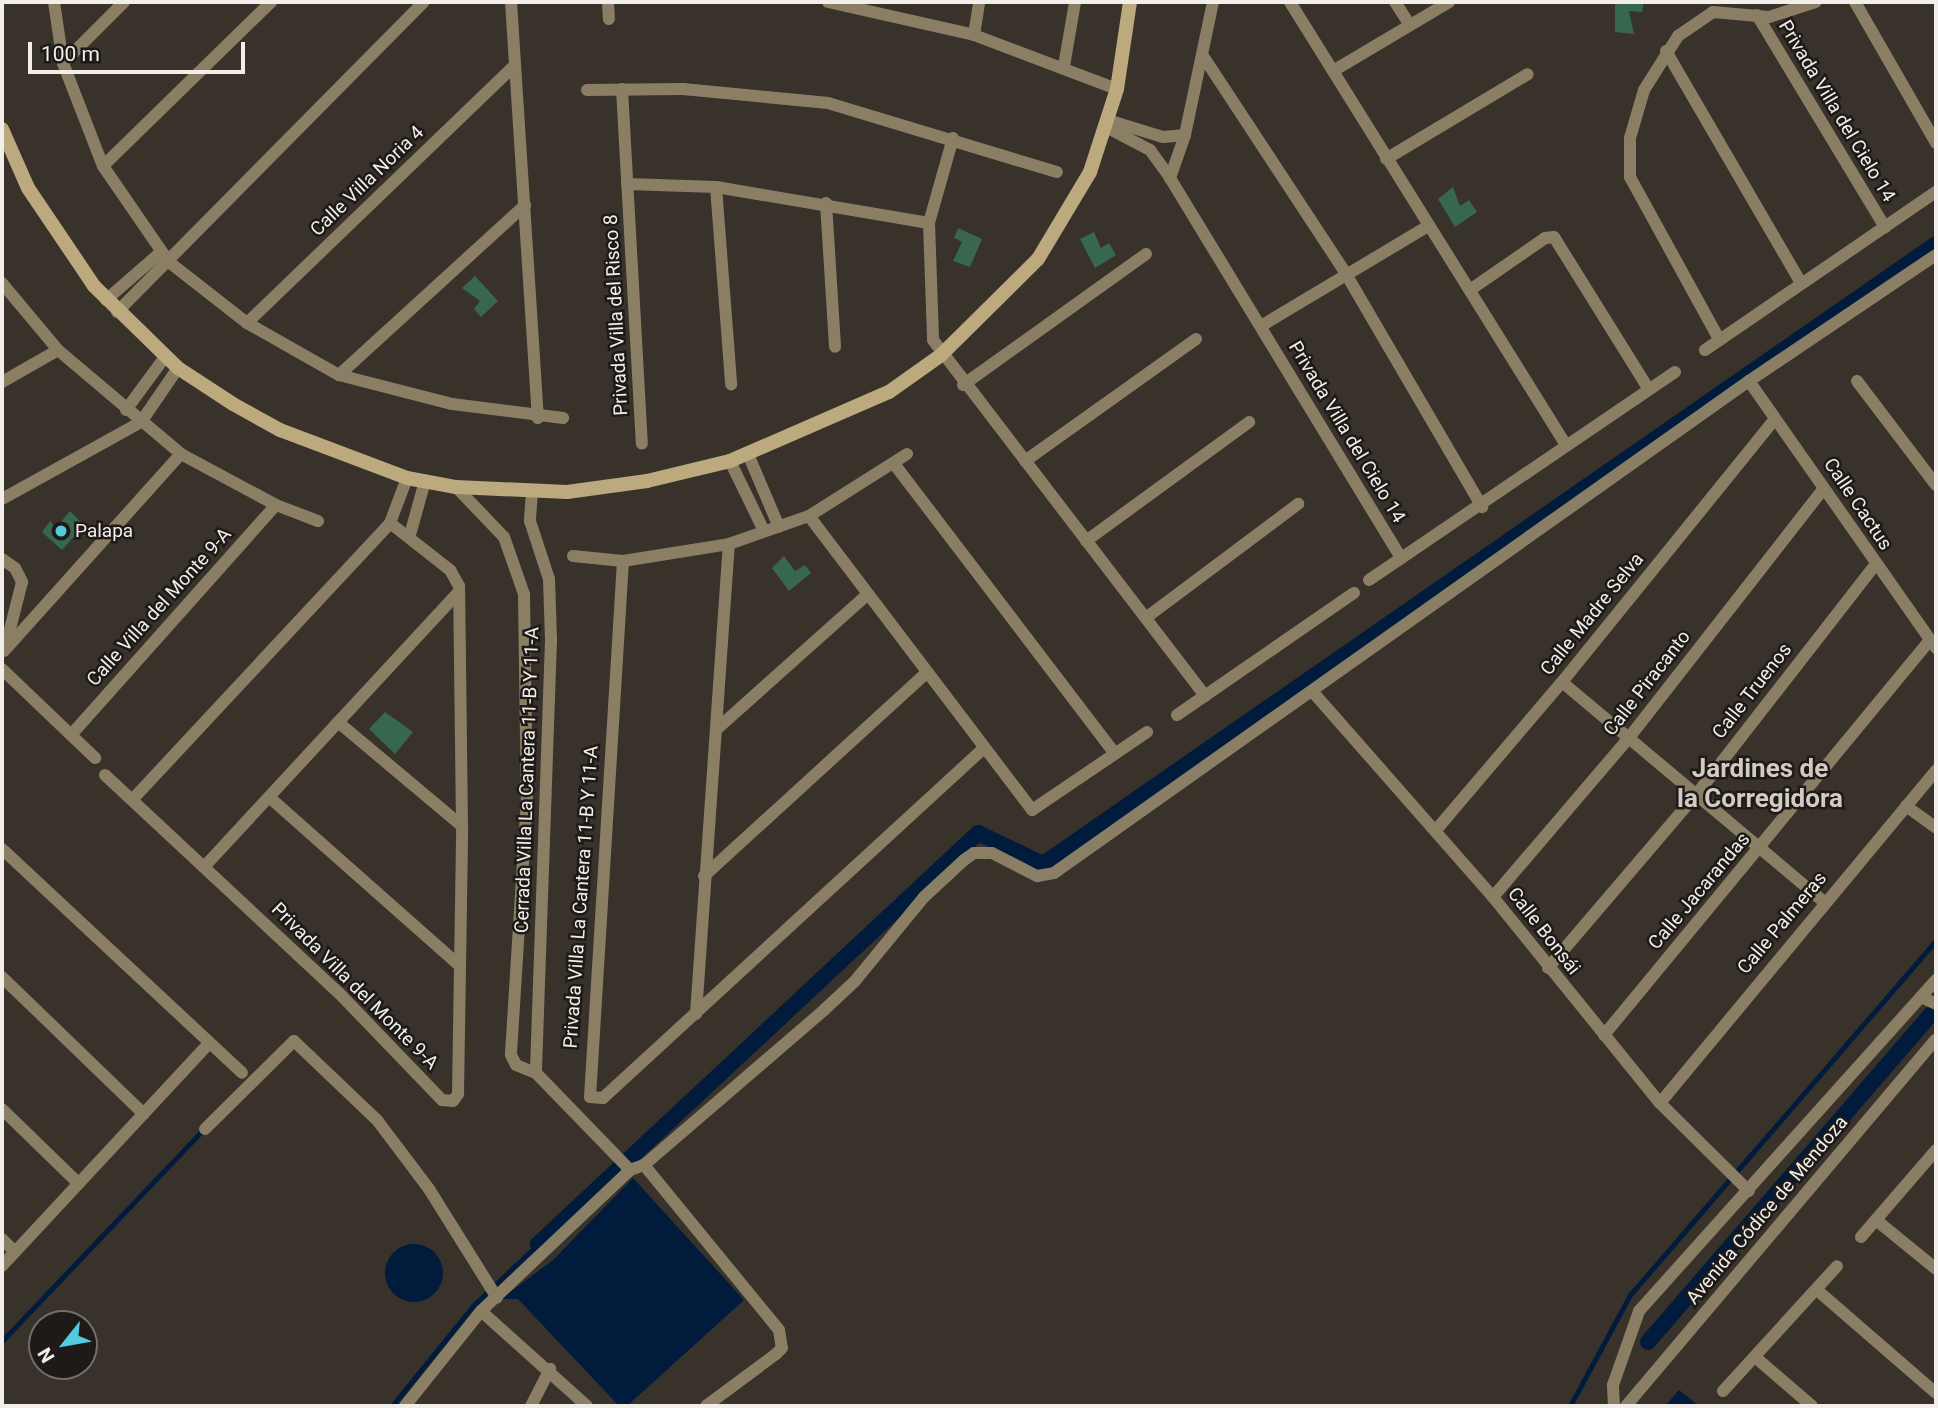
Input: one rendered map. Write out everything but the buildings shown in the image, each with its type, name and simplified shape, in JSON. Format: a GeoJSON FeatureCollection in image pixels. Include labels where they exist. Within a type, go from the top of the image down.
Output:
{"type":"FeatureCollection","features":[{"type":"Feature","properties":{"kind":"street"},"geometry":{"type":"LineString","coordinates":[[54,2],[63,63],[103,166],[165,257],[247,323],[339,375],[452,404],[538,418],[563,418]]}},
{"type":"Feature","properties":{"kind":"street"},"geometry":{"type":"LineString","coordinates":[[63,63],[124,2]]}},
{"type":"Feature","properties":{"kind":"street"},"geometry":{"type":"LineString","coordinates":[[103,166],[271,2]]}},
{"type":"Feature","properties":{"kind":"street"},"geometry":{"type":"LineString","coordinates":[[117,312],[131,300],[165,257],[424,2]]}},
{"type":"Feature","properties":{"kind":"street"},"geometry":{"type":"LineString","coordinates":[[511,2],[538,418]]}},
{"type":"Feature","properties":{"kind":"street"},"geometry":{"type":"LineString","coordinates":[[608,2],[609,19]]}},
{"type":"Feature","properties":{"kind":"street"},"geometry":{"type":"LineString","coordinates":[[828,2],[883,7],[974,34],[1064,66],[1112,88]]}},
{"type":"Feature","properties":{"kind":"street"},"geometry":{"type":"LineString","coordinates":[[974,34],[979,2]]}},
{"type":"Feature","properties":{"kind":"street"},"geometry":{"type":"LineString","coordinates":[[1064,66],[1075,2]]}},
{"type":"Feature","properties":{"kind":"street"},"geometry":{"type":"LineString","coordinates":[[2,129],[28,188],[70,256],[117,312],[165,357],[174,374],[280,430],[407,478],[456,487],[567,492],[647,481],[730,461],[889,391],[941,355],[1038,259],[1090,173],[1107,123],[1130,2]]}},
{"type":"Feature","properties":{"kind":"street"},"geometry":{"type":"LineString","coordinates":[[1170,178],[1185,135],[1213,2]]}},
{"type":"Feature","properties":{"kind":"street"},"geometry":{"type":"LineString","coordinates":[[1290,2],[1385,159],[1566,445]]}},
{"type":"Feature","properties":{"kind":"street"},"geometry":{"type":"LineString","coordinates":[[1395,2],[1410,25]]}},
{"type":"Feature","properties":{"kind":"street"},"geometry":{"type":"LineString","coordinates":[[1333,71],[1449,2]]}},
{"type":"Feature","properties":{"kind":"street","name":"Privada Villa del Cielo 14"},"geometry":{"type":"LineString","coordinates":[[1719,340],[1628,171],[1630,138],[1644,90],[1666,51],[1678,36],[1713,12],[1757,15],[1786,13],[1816,2]]}},
{"type":"Feature","properties":{"kind":"street"},"geometry":{"type":"LineString","coordinates":[[1855,2],[1936,143]]}},
{"type":"Feature","properties":{"kind":"street","name":"Privada Villa del Cielo 14"},"geometry":{"type":"LineString","coordinates":[[1757,15],[1885,227]]}},
{"type":"Feature","properties":{"kind":"street"},"geometry":{"type":"LineString","coordinates":[[1666,51],[1801,283]]}},
{"type":"Feature","properties":{"kind":"street"},"geometry":{"type":"LineString","coordinates":[[1203,56],[1346,274],[1482,507]]}},
{"type":"Feature","properties":{"kind":"street","name":"Calle Villa Noria 4"},"geometry":{"type":"LineString","coordinates":[[247,323],[514,66]]}},
{"type":"Feature","properties":{"kind":"street"},"geometry":{"type":"LineString","coordinates":[[1385,159],[1528,74]]}},
{"type":"Feature","properties":{"kind":"street","name":"Privada Villa del Risco 8"},"geometry":{"type":"LineString","coordinates":[[622,89],[642,443]]}},
{"type":"Feature","properties":{"kind":"street"},"geometry":{"type":"LineString","coordinates":[[587,90],[683,89],[828,103],[953,138],[1057,172]]}},
{"type":"Feature","properties":{"kind":"street"},"geometry":{"type":"LineString","coordinates":[[1107,123],[1129,131],[1163,137],[1185,135]]}},
{"type":"Feature","properties":{"kind":"street","name":"Privada Villa del Cielo 14"},"geometry":{"type":"LineString","coordinates":[[1129,131],[1158,158],[1401,558]]}},
{"type":"Feature","properties":{"kind":"street"},"geometry":{"type":"LineString","coordinates":[[953,138],[929,223],[933,340],[963,385],[1147,617],[1205,696]]}},
{"type":"Feature","properties":{"kind":"street"},"geometry":{"type":"LineString","coordinates":[[628,184],[716,187],[826,203],[929,223]]}},
{"type":"Feature","properties":{"kind":"street"},"geometry":{"type":"LineString","coordinates":[[716,187],[731,384]]}},
{"type":"Feature","properties":{"kind":"street","name":"Privada Villa del Cielo 14"},"geometry":{"type":"LineString","coordinates":[[1705,350],[1936,192]]}},
{"type":"Feature","properties":{"kind":"street"},"geometry":{"type":"LineString","coordinates":[[826,203],[835,347]]}},
{"type":"Feature","properties":{"kind":"street"},"geometry":{"type":"LineString","coordinates":[[339,375],[525,205]]}},
{"type":"Feature","properties":{"kind":"street"},"geometry":{"type":"LineString","coordinates":[[1261,326],[1428,226]]}},
{"type":"Feature","properties":{"kind":"street"},"geometry":{"type":"LineString","coordinates":[[1469,290],[1545,238],[1554,236],[1648,388]]}},
{"type":"Feature","properties":{"kind":"street"},"geometry":{"type":"LineString","coordinates":[[963,385],[1146,254]]}},
{"type":"Feature","properties":{"kind":"street"},"geometry":{"type":"LineString","coordinates":[[405,1406],[481,1311],[630,1170],[644,1166],[847,989],[924,897],[974,853],[992,853],[1037,876],[1050,876],[1749,381],[1936,255]]}},
{"type":"Feature","properties":{"kind":"street"},"geometry":{"type":"LineString","coordinates":[[106,300],[117,288],[165,257]]}},
{"type":"Feature","properties":{"kind":"street"},"geometry":{"type":"LineString","coordinates":[[2,283],[58,350],[181,454],[276,505],[318,521]]}},
{"type":"Feature","properties":{"kind":"street"},"geometry":{"type":"LineString","coordinates":[[1025,461],[1196,339]]}},
{"type":"Feature","properties":{"kind":"street"},"geometry":{"type":"LineString","coordinates":[[2,382],[58,350]]}},
{"type":"Feature","properties":{"kind":"street"},"geometry":{"type":"LineString","coordinates":[[126,410],[165,357]]}},
{"type":"Feature","properties":{"kind":"street"},"geometry":{"type":"LineString","coordinates":[[1368,580],[1482,507],[1566,445],[1675,372]]}},
{"type":"Feature","properties":{"kind":"street"},"geometry":{"type":"LineString","coordinates":[[2,499],[141,422],[174,374]]}},
{"type":"Feature","properties":{"kind":"street","name":"Calle Cactus"},"geometry":{"type":"LineString","coordinates":[[1749,381],[1875,565],[1933,644]]}},
{"type":"Feature","properties":{"kind":"street"},"geometry":{"type":"LineString","coordinates":[[1857,381],[1936,485]]}},
{"type":"Feature","properties":{"kind":"street","name":"Calle Madre Selva"},"geometry":{"type":"LineString","coordinates":[[1436,830],[1562,682],[1774,419]]}},
{"type":"Feature","properties":{"kind":"street"},"geometry":{"type":"LineString","coordinates":[[1086,541],[1249,422]]}},
{"type":"Feature","properties":{"kind":"street"},"geometry":{"type":"LineString","coordinates":[[3,655],[181,454]]}},
{"type":"Feature","properties":{"kind":"street"},"geometry":{"type":"LineString","coordinates":[[748,454],[779,527]]}},
{"type":"Feature","properties":{"kind":"street"},"geometry":{"type":"LineString","coordinates":[[573,556],[623,561],[729,544],[809,516],[894,465],[907,454]]}},
{"type":"Feature","properties":{"kind":"street"},"geometry":{"type":"LineString","coordinates":[[730,461],[764,531]]}},
{"type":"Feature","properties":{"kind":"street"},"geometry":{"type":"LineString","coordinates":[[894,465],[1115,754]]}},
{"type":"Feature","properties":{"kind":"street"},"geometry":{"type":"LineString","coordinates":[[132,800],[390,523],[404,493],[407,478]]}},
{"type":"Feature","properties":{"kind":"street"},"geometry":{"type":"LineString","coordinates":[[410,535],[425,481]]}},
{"type":"Feature","properties":{"kind":"street","name":"Cerrada Villa La Cantera 11-B Y 11-A"},"geometry":{"type":"LineString","coordinates":[[456,487],[504,537],[524,594],[524,851],[511,1055],[516,1065],[536,1073],[630,1170]]}},
{"type":"Feature","properties":{"kind":"street","name":"Calle Piracanto"},"geometry":{"type":"LineString","coordinates":[[1493,897],[1628,739],[1824,488]]}},
{"type":"Feature","properties":{"kind":"street","name":"Cerrada Villa La Cantera 11-B Y 11-A"},"geometry":{"type":"LineString","coordinates":[[532,491],[530,521],[549,579],[550,600],[545,853],[536,1073]]}},
{"type":"Feature","properties":{"kind":"street"},"geometry":{"type":"LineString","coordinates":[[1147,617],[1298,504]]}},
{"type":"Feature","properties":{"kind":"street","name":"Calle Villa del Monte 9-A"},"geometry":{"type":"LineString","coordinates":[[71,735],[276,505]]}},
{"type":"Feature","properties":{"kind":"street"},"geometry":{"type":"LineString","coordinates":[[809,516],[1032,810],[1147,732]]}},
{"type":"Feature","properties":{"kind":"street","name":"Privada Villa del Monte 9-A"},"geometry":{"type":"LineString","coordinates":[[106,775],[340,993],[445,1101],[453,1101],[458,1094],[462,826],[459,592],[450,570],[410,535],[390,523]]}},
{"type":"Feature","properties":{"kind":"street"},"geometry":{"type":"LineString","coordinates":[[696,1014],[729,544]]}},
{"type":"Feature","properties":{"kind":"street"},"geometry":{"type":"LineString","coordinates":[[2,559],[15,568],[22,582],[3,655]]}},
{"type":"Feature","properties":{"kind":"street","name":"Privada Villa La Cantera 11-B Y 11-A"},"geometry":{"type":"LineString","coordinates":[[623,561],[590,1097],[603,1098],[984,748]]}},
{"type":"Feature","properties":{"kind":"street","name":"Calle Truenos"},"geometry":{"type":"LineString","coordinates":[[1548,968],[1696,795],[1875,565]]}},
{"type":"Feature","properties":{"kind":"street"},"geometry":{"type":"LineString","coordinates":[[204,867],[459,592]]}},
{"type":"Feature","properties":{"kind":"street"},"geometry":{"type":"LineString","coordinates":[[1177,715],[1354,593]]}},
{"type":"Feature","properties":{"kind":"street"},"geometry":{"type":"LineString","coordinates":[[718,728],[867,595]]}},
{"type":"Feature","properties":{"kind":"street","name":"Calle Jacarandas"},"geometry":{"type":"LineString","coordinates":[[1604,1035],[1933,644]]}},
{"type":"Feature","properties":{"kind":"street"},"geometry":{"type":"LineString","coordinates":[[2,669],[95,758]]}},
{"type":"Feature","properties":{"kind":"street"},"geometry":{"type":"LineString","coordinates":[[704,876],[926,673]]}},
{"type":"Feature","properties":{"kind":"street"},"geometry":{"type":"LineString","coordinates":[[1562,682],[1824,902]]}},
{"type":"Feature","properties":{"kind":"street","name":"Calle Bonsái"},"geometry":{"type":"LineString","coordinates":[[1312,691],[1493,897],[1548,968],[1660,1102],[1749,1191]]}},
{"type":"Feature","properties":{"kind":"street"},"geometry":{"type":"LineString","coordinates":[[338,722],[462,826]]}},
{"type":"Feature","properties":{"kind":"street","name":"Calle Palmeras"},"geometry":{"type":"LineString","coordinates":[[1660,1102],[1936,770]]}},
{"type":"Feature","properties":{"kind":"street"},"geometry":{"type":"LineString","coordinates":[[269,797],[460,965]]}},
{"type":"Feature","properties":{"kind":"street"},"geometry":{"type":"LineString","coordinates":[[1906,806],[1936,828]]}},
{"type":"Feature","properties":{"kind":"street"},"geometry":{"type":"LineString","coordinates":[[2,849],[242,1073]]}},
{"type":"Feature","properties":{"kind":"street"},"geometry":{"type":"LineString","coordinates":[[524,851],[545,853]]}},
{"type":"Feature","properties":{"kind":"street"},"geometry":{"type":"LineString","coordinates":[[2,977],[144,1114]]}},
{"type":"Feature","properties":{"kind":"street"},"geometry":{"type":"LineString","coordinates":[[1614,1406],[1613,1385],[1639,1311],[1936,980]]}},
{"type":"Feature","properties":{"kind":"street"},"geometry":{"type":"LineString","coordinates":[[1921,997],[1936,1004]]}},
{"type":"Feature","properties":{"kind":"street","name":"Avenida Códice de Mendoza"},"geometry":{"type":"LineString","coordinates":[[1626,1406],[1936,1040]]}},
{"type":"Feature","properties":{"kind":"street"},"geometry":{"type":"LineString","coordinates":[[205,1129],[294,1041],[377,1121],[429,1189],[497,1298]]}},
{"type":"Feature","properties":{"kind":"street"},"geometry":{"type":"LineString","coordinates":[[2,1266],[209,1043]]}},
{"type":"Feature","properties":{"kind":"street"},"geometry":{"type":"LineString","coordinates":[[2,1109],[79,1184]]}},
{"type":"Feature","properties":{"kind":"street"},"geometry":{"type":"LineString","coordinates":[[1861,1237],[1936,1150]]}},
{"type":"Feature","properties":{"kind":"street"},"geometry":{"type":"LineString","coordinates":[[644,1166],[779,1330],[782,1348],[706,1406]]}},
{"type":"Feature","properties":{"kind":"street"},"geometry":{"type":"LineString","coordinates":[[1876,1220],[1936,1269]]}},
{"type":"Feature","properties":{"kind":"street"},"geometry":{"type":"LineString","coordinates":[[2,1240],[15,1252]]}},
{"type":"Feature","properties":{"kind":"street"},"geometry":{"type":"LineString","coordinates":[[1723,1391],[1837,1266]]}},
{"type":"Feature","properties":{"kind":"street"},"geometry":{"type":"LineString","coordinates":[[1817,1290],[1936,1393]]}},
{"type":"Feature","properties":{"kind":"street"},"geometry":{"type":"LineString","coordinates":[[481,1311],[550,1369],[587,1406]]}},
{"type":"Feature","properties":{"kind":"street"},"geometry":{"type":"LineString","coordinates":[[1755,1357],[1812,1406]]}},
{"type":"Feature","properties":{"kind":"street"},"geometry":{"type":"LineString","coordinates":[[531,1406],[550,1369]]}},
{"type":"Feature","properties":{"kind":"green space"},"geometry":{"type":"Polygon","coordinates":[[[1644,2],[1642,12],[1629,11],[1634,34],[1615,32],[1615,4],[1644,2]]]}},
{"type":"Feature","properties":{"kind":"green space"},"geometry":{"type":"Polygon","coordinates":[[[1453,187],[1460,206],[1469,200],[1477,212],[1455,227],[1438,199],[1453,187]]]}},
{"type":"Feature","properties":{"kind":"green space"},"geometry":{"type":"Polygon","coordinates":[[[958,228],[982,239],[970,267],[953,261],[962,242],[954,238],[958,228]]]}},
{"type":"Feature","properties":{"kind":"green space"},"geometry":{"type":"Polygon","coordinates":[[[1094,232],[1101,248],[1109,243],[1116,255],[1095,268],[1080,239],[1094,232]]]}},
{"type":"Feature","properties":{"kind":"green space"},"geometry":{"type":"Polygon","coordinates":[[[475,276],[498,301],[481,317],[474,309],[480,301],[462,288],[475,276]]]}},
{"type":"Feature","properties":{"kind":"green space","name":"Palapa"},"geometry":{"type":"Polygon","coordinates":[[[70,511],[84,525],[62,550],[42,532],[50,521],[56,528],[70,511]]]}},
{"type":"Feature","properties":{"kind":"green space"},"geometry":{"type":"Polygon","coordinates":[[[784,556],[795,571],[805,565],[811,573],[789,591],[772,568],[784,556]]]}},
{"type":"Feature","properties":{"kind":"green space"},"geometry":{"type":"Polygon","coordinates":[[[385,712],[413,732],[395,754],[369,729],[385,712]]]}},
{"type":"Feature","properties":{"kind":"water"},"geometry":{"type":"Polygon","coordinates":[[[633,1178],[744,1300],[627,1406],[619,1406],[518,1299],[501,1299],[553,1260],[633,1178]]]}},
{"type":"Feature","properties":{"kind":"water"},"geometry":{"type":"Polygon","coordinates":[[[414,1244],[435,1252],[443,1273],[435,1294],[414,1302],[393,1294],[385,1273],[393,1252],[414,1244]]]}},
{"type":"Feature","properties":{"kind":"water"},"geometry":{"type":"Polygon","coordinates":[[[1679,1390],[1699,1406],[1665,1406],[1679,1390]]]}},
{"type":"Feature","properties":{"kind":"waterway"},"geometry":{"type":"LineString","coordinates":[[538,1244],[978,833],[1043,864],[1936,244]]}},
{"type":"Feature","properties":{"kind":"waterway"},"geometry":{"type":"LineString","coordinates":[[1570,1406],[1630,1295],[1936,940]]}},
{"type":"Feature","properties":{"kind":"waterway"},"geometry":{"type":"LineString","coordinates":[[1648,1342],[1931,1014]]}},
{"type":"Feature","properties":{"kind":"waterway"},"geometry":{"type":"LineString","coordinates":[[2,1341],[204,1129]]}},
{"type":"Feature","properties":{"kind":"waterway"},"geometry":{"type":"LineString","coordinates":[[392,1406],[473,1306],[538,1244]]}},
{"type":"Feature","properties":{"kind":"place","name":"Palapa"},"geometry":{"type":"Point","coordinates":[61,531]}},
{"type":"Feature","properties":{"kind":"district","name":"Jardines de la Corregidora"},"geometry":{"type":"Point","coordinates":[1760,784]}}]}
